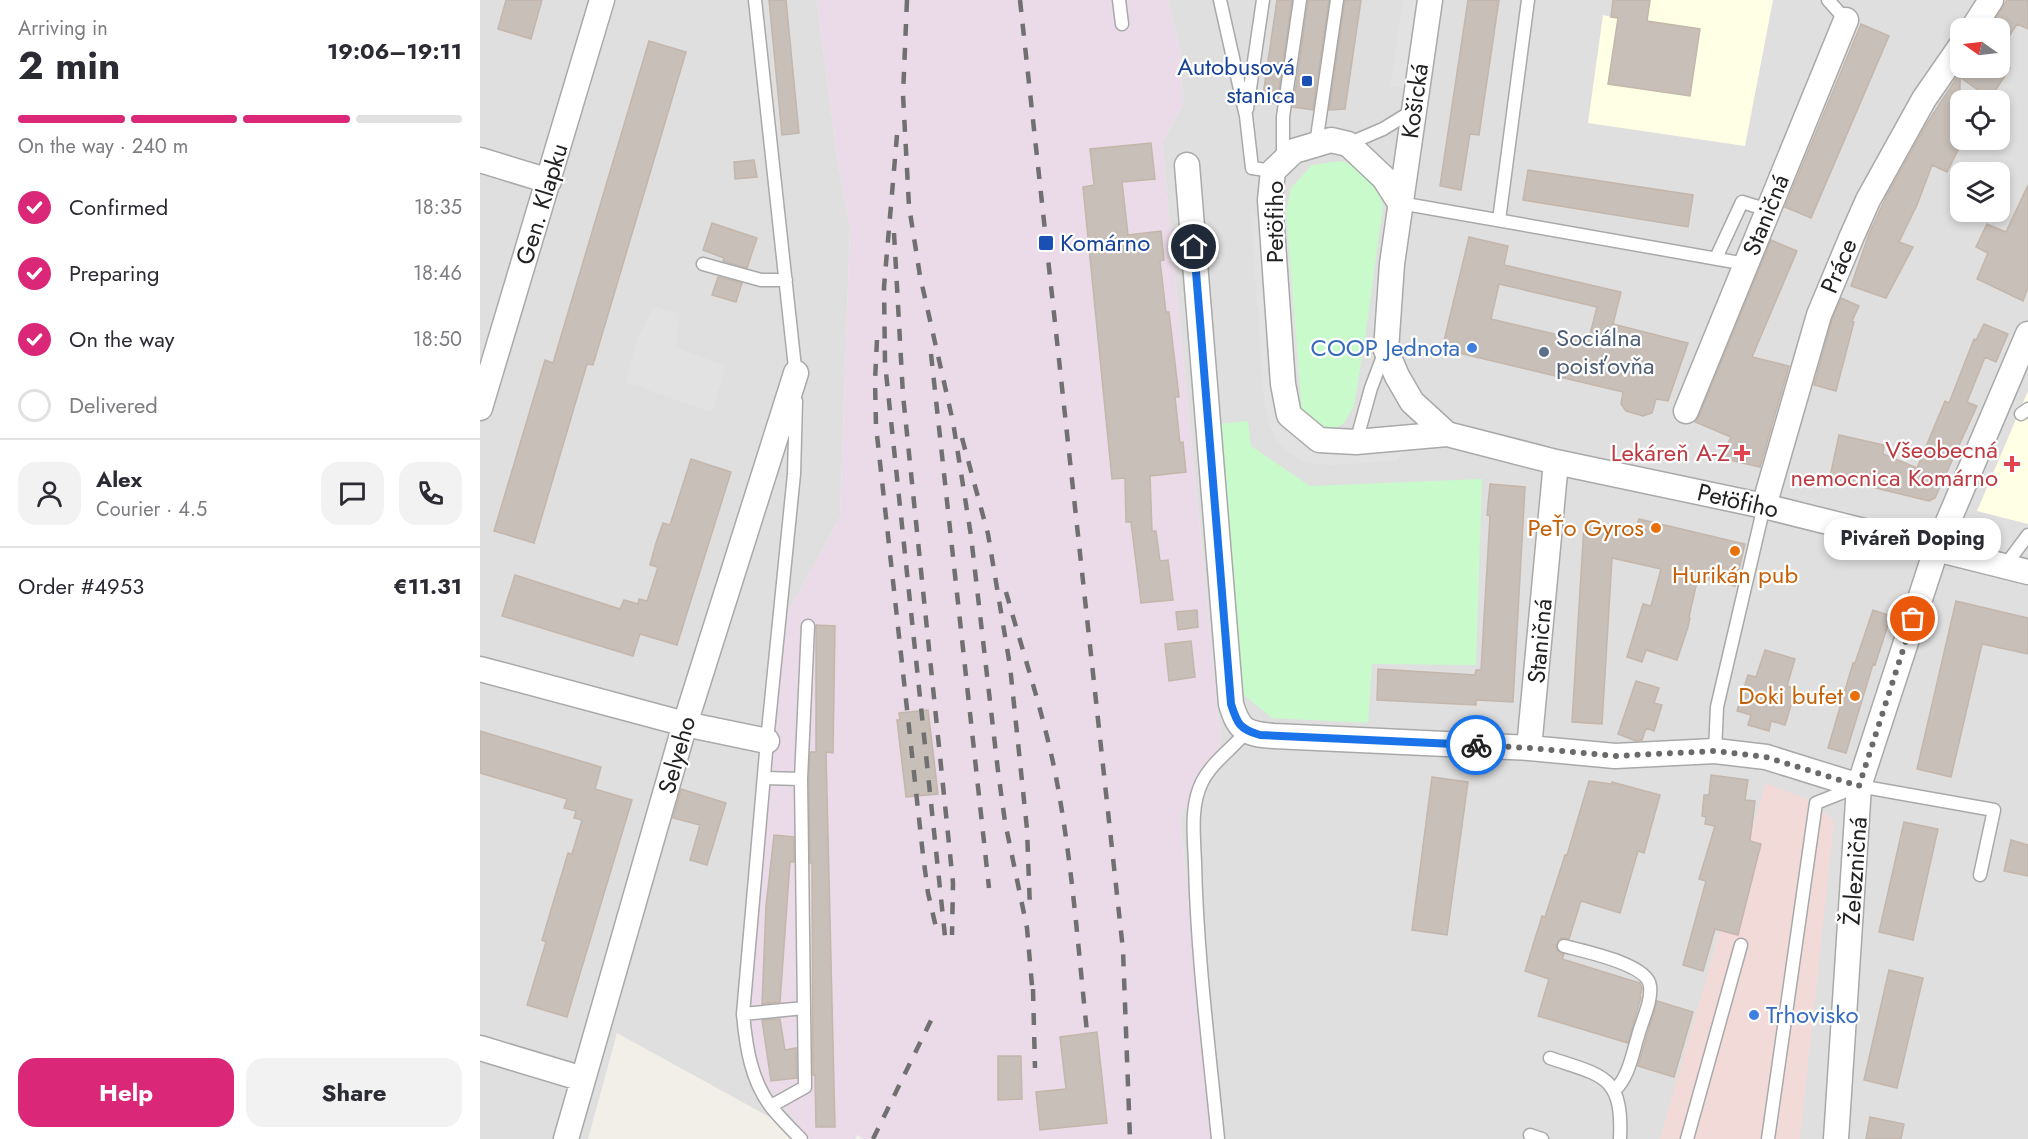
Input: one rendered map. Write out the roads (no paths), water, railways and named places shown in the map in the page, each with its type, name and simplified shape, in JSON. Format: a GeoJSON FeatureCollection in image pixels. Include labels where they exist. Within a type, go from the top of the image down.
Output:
{"type":"FeatureCollection","features":[{"type":"Feature","properties":{"kind":"street","name":"Gen. Klapku"},"geometry":{"type":"LineString","coordinates":[[480,408],[602,0]]}},
{"type":"Feature","properties":{"kind":"street","name":"Košická"},"geometry":{"type":"LineString","coordinates":[[1400,203],[1430,0]]}},
{"type":"Feature","properties":{"kind":"street"},"geometry":{"type":"LineString","coordinates":[[1979,18],[1991,0]]}},
{"type":"Feature","properties":{"kind":"street","name":"Staničná"},"geometry":{"type":"LineString","coordinates":[[1686,411],[1846,20]]}},
{"type":"Feature","properties":{"kind":"street","name":"Práce"},"geometry":{"type":"LineString","coordinates":[[1764,506],[1819,315],[1868,200],[1924,99],[1950,61]]}},
{"type":"Feature","properties":{"kind":"street","name":"Petöfiho"},"geometry":{"type":"LineString","coordinates":[[1348,144],[1331,140],[1294,151],[1278,166],[1270,200],[1283,384],[1289,415],[1319,440],[1356,441],[1447,434],[1556,462],[1764,506],[2028,573]]}},
{"type":"Feature","properties":{"kind":"street"},"geometry":{"type":"LineString","coordinates":[[1348,144],[1384,178],[1400,203]]}},
{"type":"Feature","properties":{"kind":"street"},"geometry":{"type":"LineString","coordinates":[[480,160],[549,181]]}},
{"type":"Feature","properties":{"kind":"street"},"geometry":{"type":"LineString","coordinates":[[1187,165],[1231,704],[1236,722],[1247,731]]}},
{"type":"Feature","properties":{"kind":"street","name":"Petöfiho"},"geometry":{"type":"LineString","coordinates":[[1400,203],[1392,264],[1386,350],[1412,402],[1447,434]]}},
{"type":"Feature","properties":{"kind":"street"},"geometry":{"type":"LineString","coordinates":[[1859,786],[1935,550],[2028,334]]}},
{"type":"Feature","properties":{"kind":"street","name":"Selyeho"},"geometry":{"type":"LineString","coordinates":[[566,1139],[686,724],[796,373]]}},
{"type":"Feature","properties":{"kind":"street","name":"Staničná"},"geometry":{"type":"LineString","coordinates":[[1529,748],[1556,462]]}},
{"type":"Feature","properties":{"kind":"street"},"geometry":{"type":"LineString","coordinates":[[480,669],[686,724],[767,741]]}},
{"type":"Feature","properties":{"kind":"street","name":"Železničná"},"geometry":{"type":"LineString","coordinates":[[1247,731],[1274,736],[1529,748],[1615,756],[1715,751],[1766,757],[1859,786],[1836,1139]]}},
{"type":"Feature","properties":{"kind":"street"},"geometry":{"type":"LineString","coordinates":[[480,1047],[584,1079]]}},
{"type":"Feature","properties":{"kind":"lane"},"geometry":{"type":"LineString","coordinates":[[755,0],[796,373],[794,474],[743,1014],[746,1046],[754,1076],[771,1106],[801,1139]]}},
{"type":"Feature","properties":{"kind":"lane"},"geometry":{"type":"LineString","coordinates":[[1119,0],[1122,24]]}},
{"type":"Feature","properties":{"kind":"lane"},"geometry":{"type":"LineString","coordinates":[[1246,116],[1263,0]]}},
{"type":"Feature","properties":{"kind":"lane"},"geometry":{"type":"LineString","coordinates":[[1222,4],[1246,116],[1252,168],[1278,166],[1300,0]]}},
{"type":"Feature","properties":{"kind":"lane"},"geometry":{"type":"LineString","coordinates":[[1316,144],[1337,0]]}},
{"type":"Feature","properties":{"kind":"lane"},"geometry":{"type":"LineString","coordinates":[[1499,220],[1528,0]]}},
{"type":"Feature","properties":{"kind":"lane"},"geometry":{"type":"LineString","coordinates":[[1828,0],[1846,20]]}},
{"type":"Feature","properties":{"kind":"lane"},"geometry":{"type":"LineString","coordinates":[[1348,144],[1383,129],[1414,110]]}},
{"type":"Feature","properties":{"kind":"lane"},"geometry":{"type":"LineString","coordinates":[[1716,258],[1742,202],[1768,210]]}},
{"type":"Feature","properties":{"kind":"lane"},"geometry":{"type":"LineString","coordinates":[[1400,203],[1746,264]]}},
{"type":"Feature","properties":{"kind":"lane"},"geometry":{"type":"LineString","coordinates":[[703,264],[761,280],[786,280]]}},
{"type":"Feature","properties":{"kind":"lane"},"geometry":{"type":"LineString","coordinates":[[1356,441],[1371,388],[1386,350]]}},
{"type":"Feature","properties":{"kind":"lane"},"geometry":{"type":"LineString","coordinates":[[1715,751],[1717,707],[1764,506]]}},
{"type":"Feature","properties":{"kind":"lane"},"geometry":{"type":"LineString","coordinates":[[2004,567],[2028,535]]}},
{"type":"Feature","properties":{"kind":"lane"},"geometry":{"type":"LineString","coordinates":[[771,1106],[806,1087],[801,779],[808,626]]}},
{"type":"Feature","properties":{"kind":"lane"},"geometry":{"type":"LineString","coordinates":[[1218,1139],[1196,903],[1195,803],[1202,782],[1215,763],[1247,731]]}},
{"type":"Feature","properties":{"kind":"lane"},"geometry":{"type":"LineString","coordinates":[[764,778],[801,779]]}},
{"type":"Feature","properties":{"kind":"lane"},"geometry":{"type":"LineString","coordinates":[[1768,1139],[1816,803],[1859,786],[1994,810],[1980,875]]}},
{"type":"Feature","properties":{"kind":"lane"},"geometry":{"type":"LineString","coordinates":[[1687,1139],[1741,945]]}},
{"type":"Feature","properties":{"kind":"lane"},"geometry":{"type":"LineString","coordinates":[[1564,946],[1630,966],[1644,975],[1650,983],[1650,996],[1628,1071],[1621,1085],[1614,1091]]}},
{"type":"Feature","properties":{"kind":"lane"},"geometry":{"type":"LineString","coordinates":[[743,1014],[804,1008]]}},
{"type":"Feature","properties":{"kind":"lane"},"geometry":{"type":"LineString","coordinates":[[1550,1058],[1602,1076],[1614,1091],[1620,1105],[1620,1139]]}},
{"type":"Feature","properties":{"kind":"railway"},"geometry":{"type":"LineString","coordinates":[[907,0],[903,95],[909,206],[920,276],[953,422],[971,536],[998,771],[1005,822],[1027,928],[1033,997]]}},
{"type":"Feature","properties":{"kind":"railway"},"geometry":{"type":"LineString","coordinates":[[1020,0],[1123,950],[1130,1139]]}},
{"type":"Feature","properties":{"kind":"railway"},"geometry":{"type":"LineString","coordinates":[[897,135],[884,287],[885,363],[946,946]]}},
{"type":"Feature","properties":{"kind":"railway"},"geometry":{"type":"LineString","coordinates":[[894,233],[903,395],[953,883],[952,935]]}},
{"type":"Feature","properties":{"kind":"railway"},"geometry":{"type":"LineString","coordinates":[[877,340],[876,426],[923,855],[928,893],[938,936]]}},
{"type":"Feature","properties":{"kind":"railway"},"geometry":{"type":"LineString","coordinates":[[931,354],[989,888]]}},
{"type":"Feature","properties":{"kind":"railway"},"geometry":{"type":"LineString","coordinates":[[962,438],[988,534],[1010,666],[1027,829],[1030,909]]}},
{"type":"Feature","properties":{"kind":"railway"},"geometry":{"type":"LineString","coordinates":[[1006,592],[1039,707],[1062,809],[1087,1032]]}},
{"type":"Feature","properties":{"kind":"railway"},"geometry":{"type":"LineString","coordinates":[[1033,989],[1035,1068]]}},
{"type":"Feature","properties":{"kind":"railway"},"geometry":{"type":"LineString","coordinates":[[873,1139],[936,1010]]}},
{"type":"Feature","properties":{"kind":"place","name":"Autobusová stanica"},"geometry":{"type":"Point","coordinates":[1307,81]}},
{"type":"Feature","properties":{"kind":"place","name":"Komárno"},"geometry":{"type":"Point","coordinates":[1046,243]}},
{"type":"Feature","properties":{"kind":"place","name":"COOP Jednota"},"geometry":{"type":"Point","coordinates":[1472,348]}},
{"type":"Feature","properties":{"kind":"place","name":"Sociálna poisťovňa"},"geometry":{"type":"Point","coordinates":[1544,352]}},
{"type":"Feature","properties":{"kind":"place","name":"Lekáreň A-Z"},"geometry":{"type":"Point","coordinates":[1742,453]}},
{"type":"Feature","properties":{"kind":"place","name":"Všeobecná nemocnica Komárno"},"geometry":{"type":"Point","coordinates":[2012,464]}},
{"type":"Feature","properties":{"kind":"place","name":"PeŤo Gyros"},"geometry":{"type":"Point","coordinates":[1656,528]}},
{"type":"Feature","properties":{"kind":"place","name":"Hurikán pub"},"geometry":{"type":"Point","coordinates":[1735,551]}},
{"type":"Feature","properties":{"kind":"place","name":"Piváreň Doping"},"geometry":{"type":"Point","coordinates":[1913,619]}},
{"type":"Feature","properties":{"kind":"place","name":"Doki bufet"},"geometry":{"type":"Point","coordinates":[1855,696]}},
{"type":"Feature","properties":{"kind":"place","name":"Trhovisko"},"geometry":{"type":"Point","coordinates":[1754,1015]}}]}
